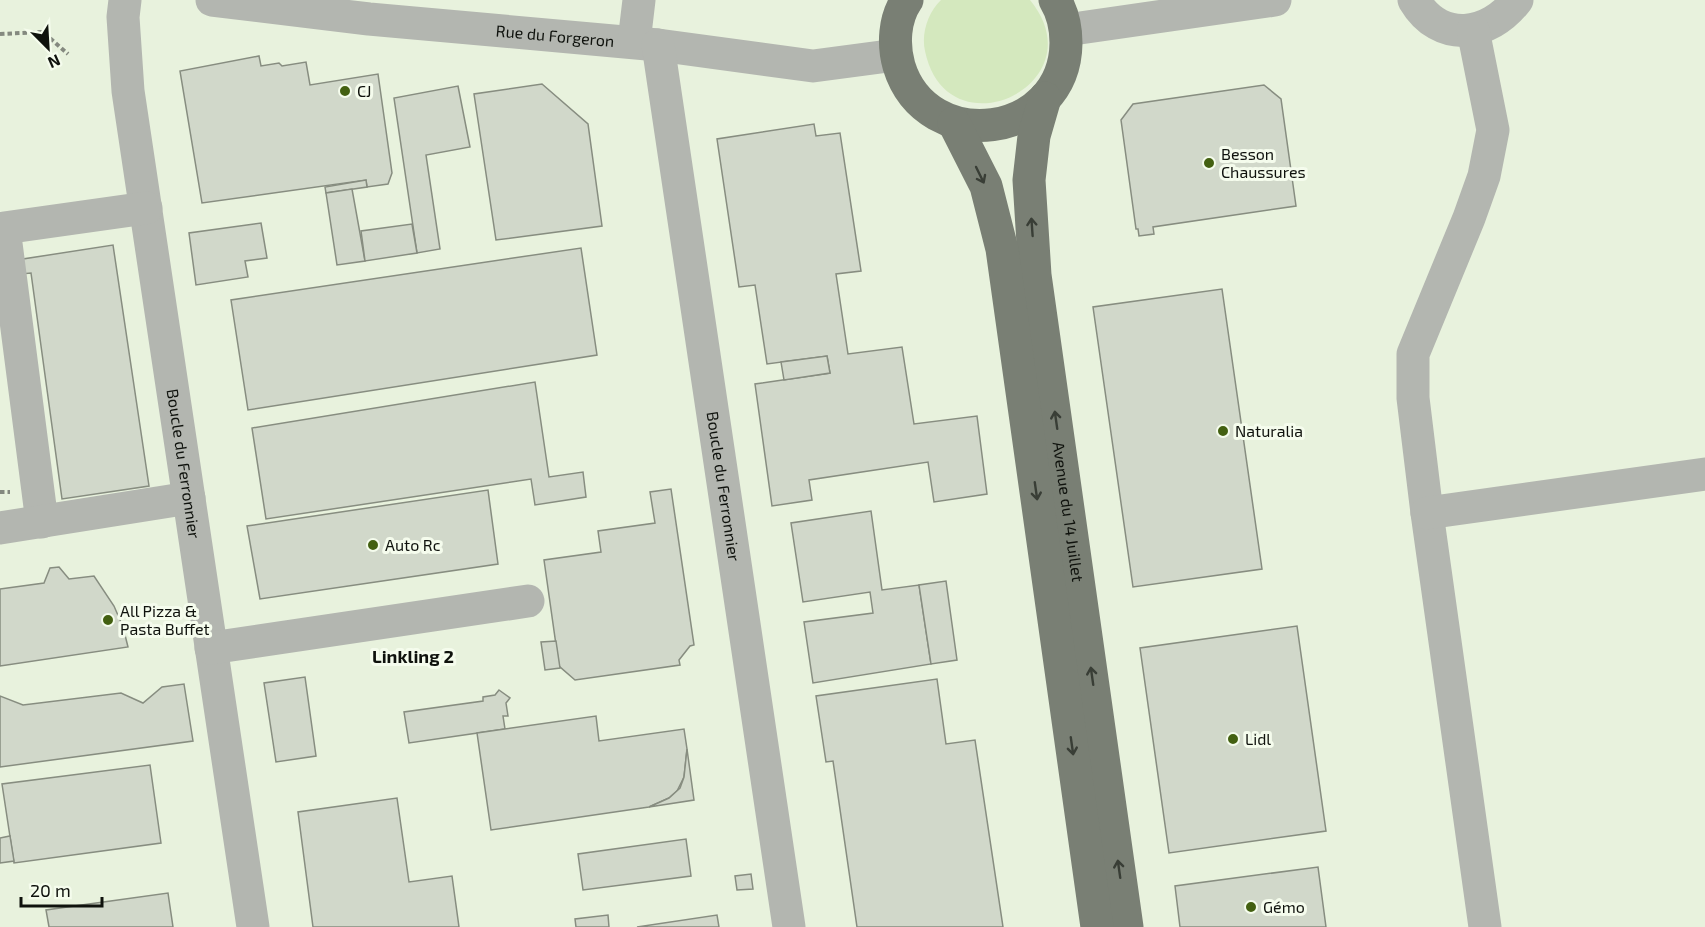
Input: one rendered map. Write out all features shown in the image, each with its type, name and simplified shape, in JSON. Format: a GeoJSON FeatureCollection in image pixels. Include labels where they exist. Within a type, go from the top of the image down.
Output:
{"type":"FeatureCollection","features":[{"type":"Feature","properties":{"kind":"main road"},"geometry":{"type":"LineString","coordinates":[[907,0],[896,30],[896,55],[903,77],[916,97],[933,113],[954,123],[979,127],[1004,124],[1026,114],[1045,98],[1059,77],[1066,54],[1061,15]]}},
{"type":"Feature","properties":{"kind":"main road","name":"Avenue du 14 Juillet"},"geometry":{"type":"LineString","coordinates":[[1045,98],[1035,136],[1029,180],[1035,275],[1127,927]]}},
{"type":"Feature","properties":{"kind":"main road","name":"Avenue du 14 Juillet"},"geometry":{"type":"LineString","coordinates":[[954,123],[986,186],[1002,249],[1097,927]]}},
{"type":"Feature","properties":{"kind":"street","name":"Boucle du Ferronnier"},"geometry":{"type":"LineString","coordinates":[[125,0],[123,17],[128,91],[253,927]]}},
{"type":"Feature","properties":{"kind":"street","name":"Rue du Forgeron"},"geometry":{"type":"LineString","coordinates":[[212,0],[253,3],[369,19],[646,43],[813,66],[896,55]]}},
{"type":"Feature","properties":{"kind":"street","name":"Boucle du Ferronnier"},"geometry":{"type":"LineString","coordinates":[[639,0],[789,927]]}},
{"type":"Feature","properties":{"kind":"street"},"geometry":{"type":"LineString","coordinates":[[1061,15],[1275,0]]}},
{"type":"Feature","properties":{"kind":"street"},"geometry":{"type":"LineString","coordinates":[[1414,0],[1430,19],[1458,30],[1473,30],[1491,25],[1506,14],[1517,0]]}},
{"type":"Feature","properties":{"kind":"street"},"geometry":{"type":"LineString","coordinates":[[1473,30],[1493,130],[1484,176],[1413,354],[1413,398],[1485,927]]}},
{"type":"Feature","properties":{"kind":"street"},"geometry":{"type":"LineString","coordinates":[[42,522],[4,228],[146,208]]}},
{"type":"Feature","properties":{"kind":"street"},"geometry":{"type":"LineString","coordinates":[[1427,513],[1705,474]]}},
{"type":"Feature","properties":{"kind":"street"},"geometry":{"type":"LineString","coordinates":[[0,528],[189,498]]}},
{"type":"Feature","properties":{"kind":"street"},"geometry":{"type":"LineString","coordinates":[[212,648],[528,601]]}},
{"type":"Feature","properties":{"kind":"path"},"geometry":{"type":"LineString","coordinates":[[0,34],[43,33],[68,54]]}},
{"type":"Feature","properties":{"kind":"shaded area"},"geometry":{"type":"Polygon","coordinates":[[[0,0],[1705,0],[1705,927],[0,927],[0,0]]]}},
{"type":"Feature","properties":{"kind":"green space"},"geometry":{"type":"Polygon","coordinates":[[[941,0],[1030,0],[1046,31],[1046,58],[1033,81],[1012,96],[986,103],[960,99],[939,82],[925,51],[924,38],[929,17],[941,0]]]}},
{"type":"Feature","properties":{"kind":"building"},"geometry":{"type":"Polygon","coordinates":[[[259,56],[261,66],[279,63],[282,66],[306,62],[310,85],[378,74],[392,173],[388,184],[367,187],[366,180],[202,203],[180,71],[259,56]]]}},
{"type":"Feature","properties":{"kind":"building"},"geometry":{"type":"Polygon","coordinates":[[[542,84],[588,124],[602,226],[496,240],[474,94],[542,84]]]}},
{"type":"Feature","properties":{"kind":"building","name":"Besson Chaussures"},"geometry":{"type":"Polygon","coordinates":[[[1264,85],[1281,99],[1296,206],[1153,227],[1154,234],[1139,236],[1138,229],[1136,229],[1121,120],[1133,104],[1264,85]]]}},
{"type":"Feature","properties":{"kind":"building"},"geometry":{"type":"Polygon","coordinates":[[[458,86],[470,147],[426,155],[440,249],[417,253],[394,98],[458,86]]]}},
{"type":"Feature","properties":{"kind":"building"},"geometry":{"type":"Polygon","coordinates":[[[814,124],[816,136],[840,133],[861,271],[836,274],[848,354],[902,347],[914,424],[977,416],[987,494],[934,502],[928,462],[809,480],[812,500],[772,506],[755,384],[830,373],[827,356],[767,364],[755,285],[739,287],[717,139],[814,124]]]}},
{"type":"Feature","properties":{"kind":"building"},"geometry":{"type":"Polygon","coordinates":[[[366,180],[367,187],[326,193],[325,187],[366,180]]]}},
{"type":"Feature","properties":{"kind":"building"},"geometry":{"type":"Polygon","coordinates":[[[352,189],[365,261],[337,265],[326,193],[352,189]]]}},
{"type":"Feature","properties":{"kind":"building"},"geometry":{"type":"Polygon","coordinates":[[[261,223],[267,258],[245,261],[248,277],[196,285],[189,233],[261,223]]]}},
{"type":"Feature","properties":{"kind":"building"},"geometry":{"type":"Polygon","coordinates":[[[412,224],[417,253],[365,261],[361,231],[412,224]]]}},
{"type":"Feature","properties":{"kind":"building"},"geometry":{"type":"Polygon","coordinates":[[[113,245],[149,486],[62,499],[31,273],[21,274],[23,259],[113,245]]]}},
{"type":"Feature","properties":{"kind":"building"},"geometry":{"type":"Polygon","coordinates":[[[581,248],[597,355],[248,410],[231,300],[581,248]]]}},
{"type":"Feature","properties":{"kind":"building"},"geometry":{"type":"Polygon","coordinates":[[[1222,289],[1262,569],[1133,587],[1093,307],[1222,289]]]}},
{"type":"Feature","properties":{"kind":"building"},"geometry":{"type":"Polygon","coordinates":[[[827,356],[830,373],[784,380],[781,362],[827,356]]]}},
{"type":"Feature","properties":{"kind":"building"},"geometry":{"type":"Polygon","coordinates":[[[535,382],[549,477],[583,472],[586,497],[535,505],[531,479],[266,519],[252,428],[535,382]]]}},
{"type":"Feature","properties":{"kind":"building"},"geometry":{"type":"Polygon","coordinates":[[[671,489],[694,645],[690,646],[679,660],[680,665],[575,680],[559,666],[544,560],[601,552],[598,531],[655,523],[650,492],[671,489]]]}},
{"type":"Feature","properties":{"kind":"building","name":"Auto Rc"},"geometry":{"type":"Polygon","coordinates":[[[488,490],[498,564],[260,599],[247,526],[488,490]]]}},
{"type":"Feature","properties":{"kind":"building"},"geometry":{"type":"Polygon","coordinates":[[[871,511],[882,590],[919,585],[931,664],[813,683],[804,622],[873,613],[870,592],[803,602],[791,523],[871,511]]]}},
{"type":"Feature","properties":{"kind":"building"},"geometry":{"type":"Polygon","coordinates":[[[59,567],[69,579],[94,576],[114,606],[128,647],[0,666],[0,589],[44,583],[50,568],[59,567]]]}},
{"type":"Feature","properties":{"kind":"building"},"geometry":{"type":"Polygon","coordinates":[[[946,581],[957,660],[931,664],[919,585],[946,581]]]}},
{"type":"Feature","properties":{"kind":"building","name":"Lidl"},"geometry":{"type":"Polygon","coordinates":[[[1297,626],[1326,831],[1169,853],[1140,648],[1297,626]]]}},
{"type":"Feature","properties":{"kind":"building"},"geometry":{"type":"Polygon","coordinates":[[[556,641],[560,668],[545,670],[541,642],[556,641]]]}},
{"type":"Feature","properties":{"kind":"building"},"geometry":{"type":"Polygon","coordinates":[[[305,677],[316,756],[276,762],[264,683],[305,677]]]}},
{"type":"Feature","properties":{"kind":"building"},"geometry":{"type":"Polygon","coordinates":[[[937,679],[946,744],[975,740],[1003,927],[857,927],[833,761],[826,762],[816,696],[937,679]]]}},
{"type":"Feature","properties":{"kind":"building"},"geometry":{"type":"Polygon","coordinates":[[[184,684],[193,741],[0,767],[0,696],[23,705],[121,693],[143,703],[162,687],[184,684]]]}},
{"type":"Feature","properties":{"kind":"building"},"geometry":{"type":"Polygon","coordinates":[[[499,690],[510,698],[506,703],[508,716],[503,716],[505,729],[409,743],[404,712],[483,701],[483,697],[495,695],[499,690]]]}},
{"type":"Feature","properties":{"kind":"building"},"geometry":{"type":"Polygon","coordinates":[[[596,716],[599,741],[684,729],[687,749],[684,777],[677,791],[669,798],[649,807],[491,830],[477,733],[596,716]]]}},
{"type":"Feature","properties":{"kind":"building"},"geometry":{"type":"Polygon","coordinates":[[[687,749],[694,800],[649,807],[669,798],[680,788],[684,777],[687,749]]]}},
{"type":"Feature","properties":{"kind":"building"},"geometry":{"type":"Polygon","coordinates":[[[150,765],[161,843],[14,863],[2,784],[150,765]]]}},
{"type":"Feature","properties":{"kind":"building"},"geometry":{"type":"Polygon","coordinates":[[[397,798],[409,882],[452,876],[459,927],[313,927],[298,812],[397,798]]]}},
{"type":"Feature","properties":{"kind":"building"},"geometry":{"type":"Polygon","coordinates":[[[10,836],[14,861],[0,863],[0,838],[10,836]]]}},
{"type":"Feature","properties":{"kind":"building"},"geometry":{"type":"Polygon","coordinates":[[[686,839],[691,876],[583,890],[578,854],[686,839]]]}},
{"type":"Feature","properties":{"kind":"building","name":"Gémo"},"geometry":{"type":"Polygon","coordinates":[[[1318,867],[1326,927],[1180,927],[1175,886],[1318,867]]]}},
{"type":"Feature","properties":{"kind":"building"},"geometry":{"type":"Polygon","coordinates":[[[751,874],[753,889],[737,890],[735,876],[751,874]]]}},
{"type":"Feature","properties":{"kind":"building"},"geometry":{"type":"Polygon","coordinates":[[[168,893],[173,927],[49,927],[46,910],[168,893]]]}},
{"type":"Feature","properties":{"kind":"building"},"geometry":{"type":"Polygon","coordinates":[[[608,915],[609,927],[576,927],[575,919],[608,915]]]}},
{"type":"Feature","properties":{"kind":"building"},"geometry":{"type":"Polygon","coordinates":[[[717,915],[719,927],[637,927],[717,915]]]}},
{"type":"Feature","properties":{"kind":"place","name":"CJ"},"geometry":{"type":"Point","coordinates":[345,91]}},
{"type":"Feature","properties":{"kind":"place","name":"Besson Chaussures"},"geometry":{"type":"Point","coordinates":[1209,163]}},
{"type":"Feature","properties":{"kind":"place","name":"Naturalia"},"geometry":{"type":"Point","coordinates":[1223,431]}},
{"type":"Feature","properties":{"kind":"place","name":"Auto Rc"},"geometry":{"type":"Point","coordinates":[373,545]}},
{"type":"Feature","properties":{"kind":"place","name":"All Pizza & Pasta Buffet"},"geometry":{"type":"Point","coordinates":[108,620]}},
{"type":"Feature","properties":{"kind":"place","name":"Lidl"},"geometry":{"type":"Point","coordinates":[1233,739]}},
{"type":"Feature","properties":{"kind":"place","name":"Gémo"},"geometry":{"type":"Point","coordinates":[1251,907]}},
{"type":"Feature","properties":{"kind":"district","name":"Linkling 2"},"geometry":{"type":"Point","coordinates":[413,657]}}]}
